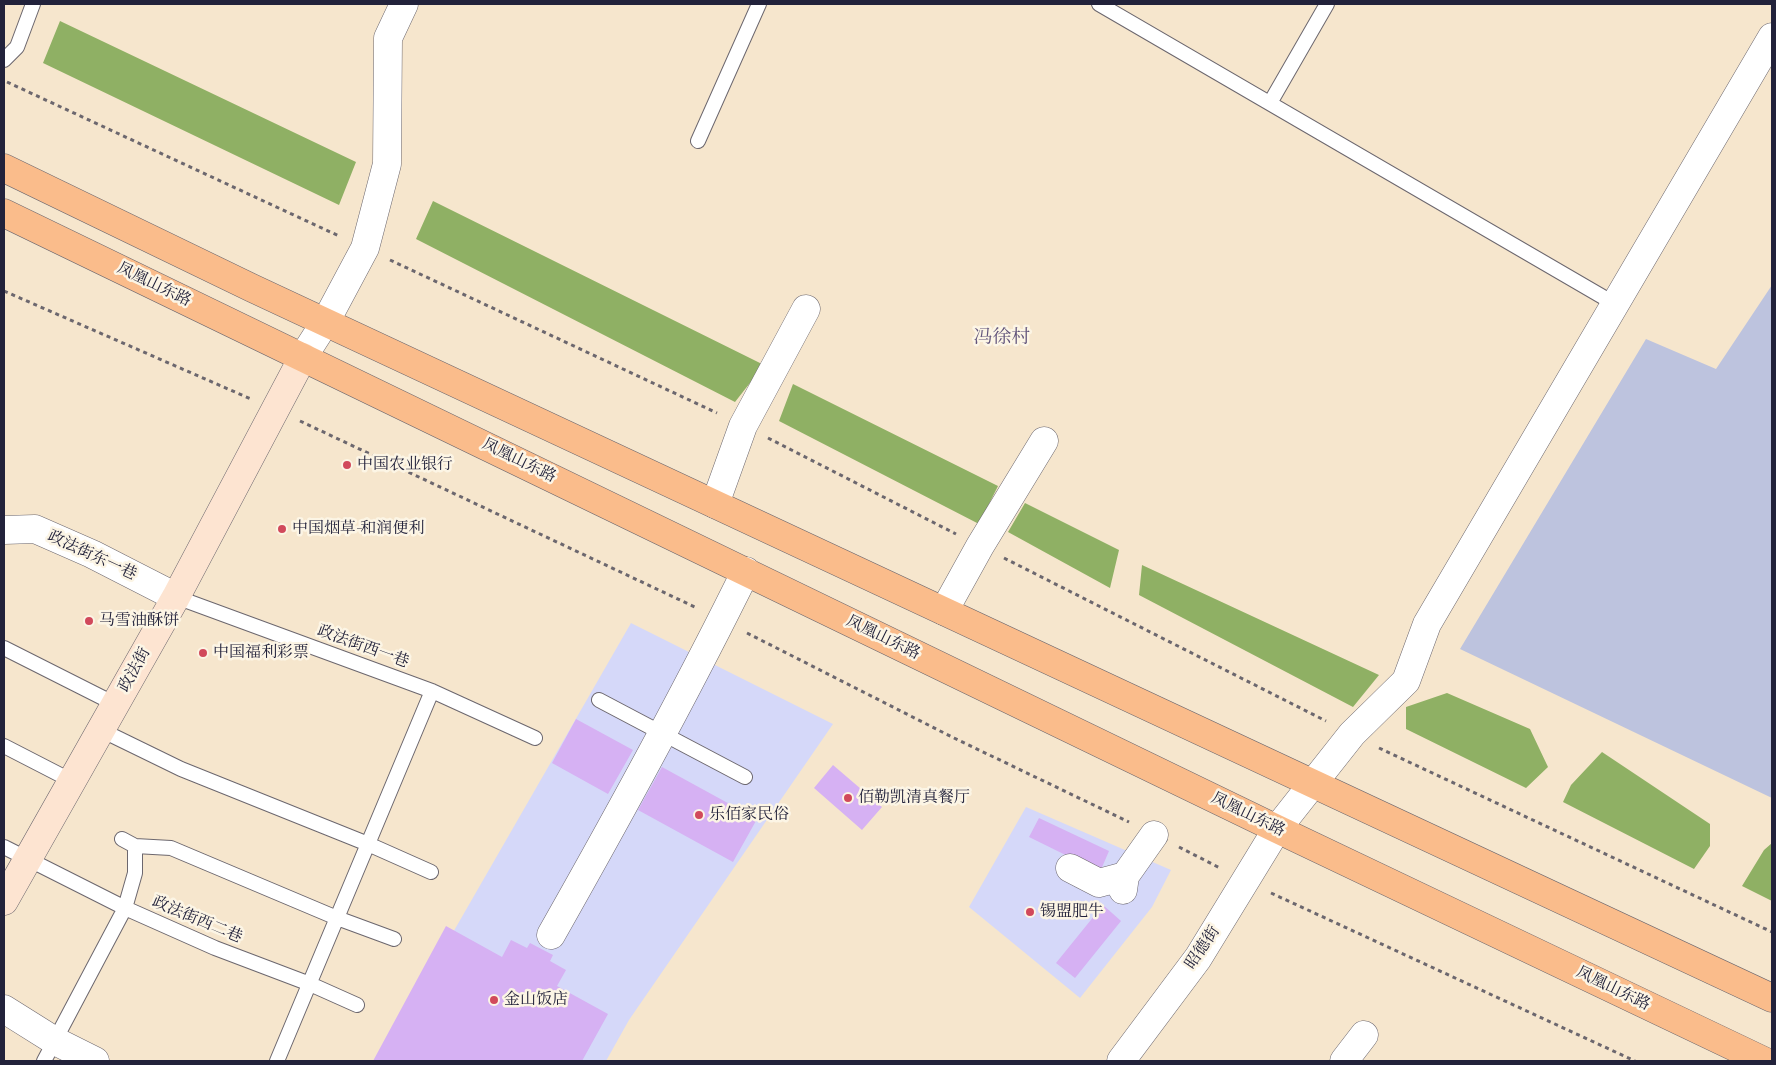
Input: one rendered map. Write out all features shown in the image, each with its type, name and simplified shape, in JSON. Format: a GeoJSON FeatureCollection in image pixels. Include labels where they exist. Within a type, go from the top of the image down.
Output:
{"type":"FeatureCollection","features":[{"type":"Feature","properties":{"kind":"main road"},"geometry":{"type":"LineString","coordinates":[[4,168],[252,288],[1772,998]]}},
{"type":"Feature","properties":{"kind":"main road","name":"凤凰山东路"},"geometry":{"type":"LineString","coordinates":[[4,213],[1277,829],[1764,1061]]}},
{"type":"Feature","properties":{"kind":"street"},"geometry":{"type":"LineString","coordinates":[[302,357],[326,321],[365,248],[387,164],[388,38],[404,4]]}},
{"type":"Feature","properties":{"kind":"street","name":"昭德街"},"geometry":{"type":"LineString","coordinates":[[1121,1061],[1198,958],[1277,829],[1352,734],[1406,680],[1427,624],[1772,37]]}},
{"type":"Feature","properties":{"kind":"street"},"geometry":{"type":"LineString","coordinates":[[715,504],[743,426],[806,309]]}},
{"type":"Feature","properties":{"kind":"street","name":"政法街"},"geometry":{"type":"LineString","coordinates":[[4,902],[176,597],[302,357]]}},
{"type":"Feature","properties":{"kind":"street"},"geometry":{"type":"LineString","coordinates":[[944,611],[980,546],[1044,440]]}},
{"type":"Feature","properties":{"kind":"street","name":"政法街东一巷"},"geometry":{"type":"LineString","coordinates":[[4,530],[35,529],[92,554],[176,597]]}},
{"type":"Feature","properties":{"kind":"street"},"geometry":{"type":"LineString","coordinates":[[551,935],[663,734],[746,571]]}},
{"type":"Feature","properties":{"kind":"street"},"geometry":{"type":"LineString","coordinates":[[1070,868],[1099,883],[1124,883],[1154,835]]}},
{"type":"Feature","properties":{"kind":"street"},"geometry":{"type":"LineString","coordinates":[[4,1009],[50,1051],[95,1061]]}},
{"type":"Feature","properties":{"kind":"street"},"geometry":{"type":"LineString","coordinates":[[1344,1061],[1364,1034]]}},
{"type":"Feature","properties":{"kind":"lane"},"geometry":{"type":"LineString","coordinates":[[4,60],[17,47],[33,4]]}},
{"type":"Feature","properties":{"kind":"lane"},"geometry":{"type":"LineString","coordinates":[[698,141],[759,4]]}},
{"type":"Feature","properties":{"kind":"lane"},"geometry":{"type":"LineString","coordinates":[[1099,4],[1616,304]]}},
{"type":"Feature","properties":{"kind":"lane"},"geometry":{"type":"LineString","coordinates":[[1270,103],[1327,4]]}},
{"type":"Feature","properties":{"kind":"lane","name":"政法街西一巷"},"geometry":{"type":"LineString","coordinates":[[176,597],[432,691],[535,738]]}},
{"type":"Feature","properties":{"kind":"lane"},"geometry":{"type":"LineString","coordinates":[[4,648],[116,704]]}},
{"type":"Feature","properties":{"kind":"lane"},"geometry":{"type":"LineString","coordinates":[[277,1061],[432,691]]}},
{"type":"Feature","properties":{"kind":"lane"},"geometry":{"type":"LineString","coordinates":[[599,700],[745,777]]}},
{"type":"Feature","properties":{"kind":"lane"},"geometry":{"type":"LineString","coordinates":[[101,730],[181,769],[368,844],[431,872]]}},
{"type":"Feature","properties":{"kind":"lane"},"geometry":{"type":"LineString","coordinates":[[4,746],[72,781]]}},
{"type":"Feature","properties":{"kind":"lane"},"geometry":{"type":"LineString","coordinates":[[122,839],[135,846],[171,848],[337,918],[394,939]]}},
{"type":"Feature","properties":{"kind":"lane"},"geometry":{"type":"LineString","coordinates":[[50,1051],[125,908],[135,873],[135,846]]}},
{"type":"Feature","properties":{"kind":"lane","name":"政法街西二巷"},"geometry":{"type":"LineString","coordinates":[[4,847],[125,908],[215,948],[310,984],[357,1005]]}},
{"type":"Feature","properties":{"kind":"path"},"geometry":{"type":"LineString","coordinates":[[4,80],[743,426],[1352,734],[1772,932]]}},
{"type":"Feature","properties":{"kind":"path"},"geometry":{"type":"LineString","coordinates":[[4,291],[275,410],[722,620],[954,738],[1246,882],[1635,1061]]}},
{"type":"Feature","properties":{"kind":"shaded area"},"geometry":{"type":"Polygon","coordinates":[[[1772,285],[1772,798],[1460,649],[1646,339],[1716,369],[1772,285]]]}},
{"type":"Feature","properties":{"kind":"shaded area","name":"金山饭店"},"geometry":{"type":"Polygon","coordinates":[[[631,623],[833,724],[629,1020],[606,1061],[379,1061],[631,623]]]}},
{"type":"Feature","properties":{"kind":"shaded area","name":"锡盟肥牛"},"geometry":{"type":"Polygon","coordinates":[[[1026,807],[1171,870],[1152,907],[1080,998],[969,907],[1026,807]]]}},
{"type":"Feature","properties":{"kind":"green space"},"geometry":{"type":"Polygon","coordinates":[[[60,21],[356,162],[339,205],[43,63],[60,21]]]}},
{"type":"Feature","properties":{"kind":"green space"},"geometry":{"type":"Polygon","coordinates":[[[433,201],[764,365],[735,402],[416,239],[433,201]]]}},
{"type":"Feature","properties":{"kind":"green space"},"geometry":{"type":"Polygon","coordinates":[[[793,384],[998,486],[979,524],[779,421],[793,384]]]}},
{"type":"Feature","properties":{"kind":"green space"},"geometry":{"type":"Polygon","coordinates":[[[1025,503],[1119,550],[1110,588],[1008,532],[1025,503]]]}},
{"type":"Feature","properties":{"kind":"green space"},"geometry":{"type":"Polygon","coordinates":[[[1142,565],[1379,675],[1353,707],[1139,595],[1142,565]]]}},
{"type":"Feature","properties":{"kind":"green space"},"geometry":{"type":"Polygon","coordinates":[[[1447,693],[1530,729],[1548,767],[1526,788],[1406,729],[1406,707],[1447,693]]]}},
{"type":"Feature","properties":{"kind":"green space"},"geometry":{"type":"Polygon","coordinates":[[[1602,752],[1710,824],[1710,846],[1694,869],[1563,802],[1571,785],[1602,752]]]}},
{"type":"Feature","properties":{"kind":"green space"},"geometry":{"type":"Polygon","coordinates":[[[1772,843],[1772,901],[1742,886],[1764,850],[1772,843]]]}},
{"type":"Feature","properties":{"kind":"building"},"geometry":{"type":"Polygon","coordinates":[[[576,719],[633,750],[608,794],[552,763],[576,719]]]}},
{"type":"Feature","properties":{"kind":"building","name":"佰勒凯清真餐厅"},"geometry":{"type":"Polygon","coordinates":[[[833,765],[882,807],[862,830],[814,788],[833,765]]]}},
{"type":"Feature","properties":{"kind":"building"},"geometry":{"type":"Polygon","coordinates":[[[662,767],[757,819],[733,862],[638,810],[662,767]]]}},
{"type":"Feature","properties":{"kind":"building"},"geometry":{"type":"Polygon","coordinates":[[[1039,818],[1109,851],[1100,872],[1029,837],[1039,818]]]}},
{"type":"Feature","properties":{"kind":"building"},"geometry":{"type":"Polygon","coordinates":[[[1103,905],[1121,921],[1075,978],[1056,963],[1103,905]]]}},
{"type":"Feature","properties":{"kind":"building","name":"金山饭店"},"geometry":{"type":"Polygon","coordinates":[[[446,926],[502,957],[511,940],[527,948],[530,943],[553,955],[550,961],[566,970],[557,986],[608,1014],[582,1061],[373,1061],[446,926]]]}},
{"type":"Feature","properties":{"kind":"place","name":"中国农业银行"},"geometry":{"type":"Point","coordinates":[347,465]}},
{"type":"Feature","properties":{"kind":"place","name":"中国烟草-和润便利"},"geometry":{"type":"Point","coordinates":[282,529]}},
{"type":"Feature","properties":{"kind":"place","name":"马雪油酥饼"},"geometry":{"type":"Point","coordinates":[89,621]}},
{"type":"Feature","properties":{"kind":"place","name":"中国福利彩票"},"geometry":{"type":"Point","coordinates":[203,653]}},
{"type":"Feature","properties":{"kind":"place","name":"佰勒凯清真餐厅"},"geometry":{"type":"Point","coordinates":[848,798]}},
{"type":"Feature","properties":{"kind":"place","name":"乐佰家民俗"},"geometry":{"type":"Point","coordinates":[699,815]}},
{"type":"Feature","properties":{"kind":"place","name":"锡盟肥牛"},"geometry":{"type":"Point","coordinates":[1030,912]}},
{"type":"Feature","properties":{"kind":"place","name":"金山饭店"},"geometry":{"type":"Point","coordinates":[494,1000]}},
{"type":"Feature","properties":{"kind":"district","name":"冯徐村"},"geometry":{"type":"Point","coordinates":[1002,338]}}]}
